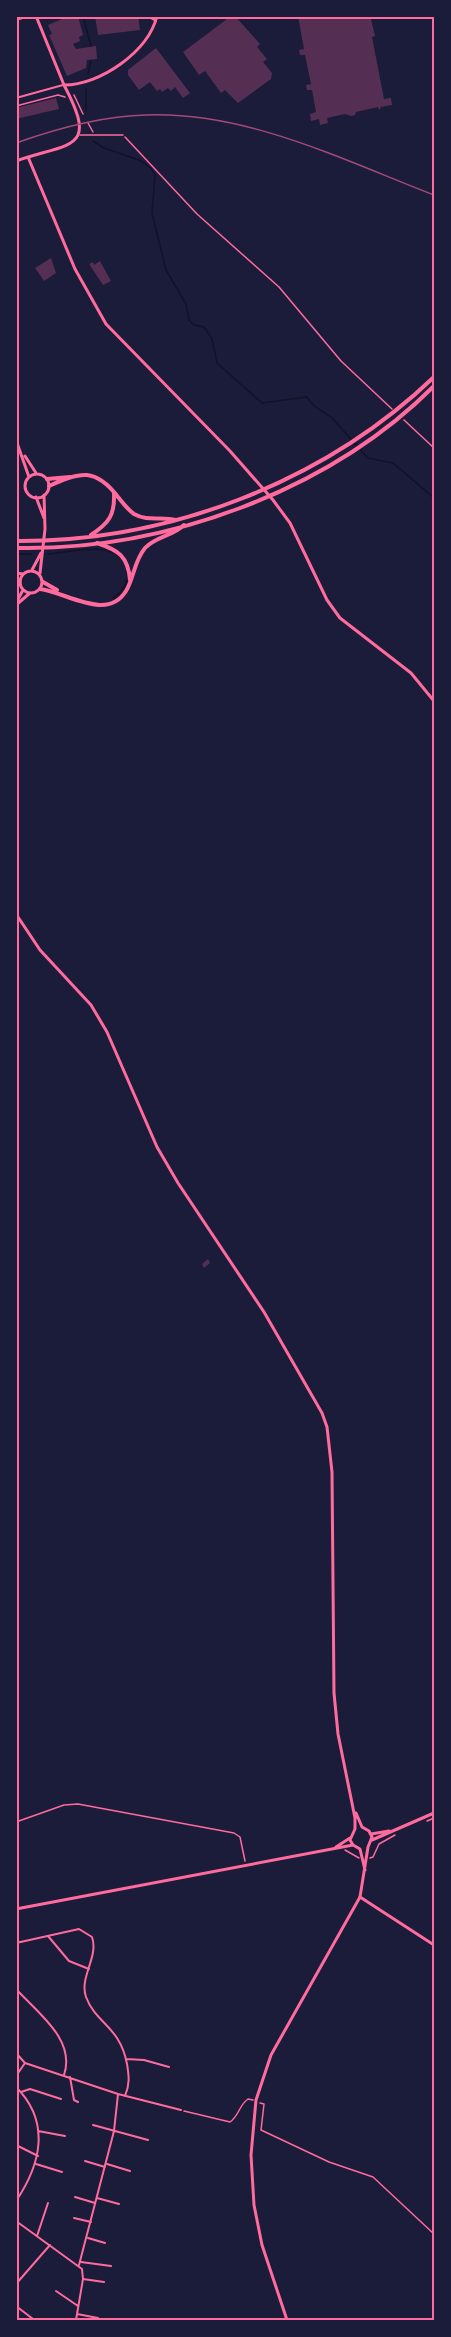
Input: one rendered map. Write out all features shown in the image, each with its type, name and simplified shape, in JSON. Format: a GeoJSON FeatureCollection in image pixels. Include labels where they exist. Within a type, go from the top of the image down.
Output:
{"type":"FeatureCollection","features":[{"type":"Feature","properties":{"kind":"highway"},"geometry":{"type":"LineString","coordinates":[[16,541],[88,537],[176,520],[242,498],[309,467],[368,432],[435,376]]}},
{"type":"Feature","properties":{"kind":"highway"},"geometry":{"type":"LineString","coordinates":[[43,582],[60,592],[94,605],[106,605],[124,595],[140,554],[149,544],[185,525],[242,506],[319,470],[390,424],[435,386]]}},
{"type":"Feature","properties":{"kind":"highway"},"geometry":{"type":"LineString","coordinates":[[47,479],[85,474],[97,476],[108,484],[125,506],[138,516],[176,520]]}},
{"type":"Feature","properties":{"kind":"highway"},"geometry":{"type":"LineString","coordinates":[[49,486],[71,477]]}},
{"type":"Feature","properties":{"kind":"highway"},"geometry":{"type":"LineString","coordinates":[[88,537],[110,521],[115,505],[114,492]]}},
{"type":"Feature","properties":{"kind":"highway"},"geometry":{"type":"LineString","coordinates":[[16,548],[96,543],[179,528]]}},
{"type":"Feature","properties":{"kind":"highway"},"geometry":{"type":"LineString","coordinates":[[96,543],[113,548],[122,555],[129,566],[130,580]]}},
{"type":"Feature","properties":{"kind":"highway"},"geometry":{"type":"LineString","coordinates":[[40,589],[60,592]]}},
{"type":"Feature","properties":{"kind":"main road"},"geometry":{"type":"LineString","coordinates":[[16,161],[68,145],[79,135],[80,119],[36,16]]}},
{"type":"Feature","properties":{"kind":"main road"},"geometry":{"type":"LineString","coordinates":[[64,85],[93,79],[117,67],[136,50],[156,19]]}},
{"type":"Feature","properties":{"kind":"main road"},"geometry":{"type":"LineString","coordinates":[[28,157],[75,269],[106,324],[246,468],[281,509],[297,536],[327,600],[340,618],[411,673],[435,701]]}},
{"type":"Feature","properties":{"kind":"main road"},"geometry":{"type":"LineString","coordinates":[[16,440],[37,474],[47,479],[49,486],[44,495],[45,529],[39,573],[43,582],[40,589],[30,593],[16,604]]}},
{"type":"Feature","properties":{"kind":"main road"},"geometry":{"type":"LineString","coordinates":[[24,455],[29,477],[26,489],[36,497],[45,522]]}},
{"type":"Feature","properties":{"kind":"main road"},"geometry":{"type":"LineString","coordinates":[[29,477],[37,474]]}},
{"type":"Feature","properties":{"kind":"main road"},"geometry":{"type":"LineString","coordinates":[[36,497],[44,495]]}},
{"type":"Feature","properties":{"kind":"main road"},"geometry":{"type":"LineString","coordinates":[[30,593],[23,590],[18,581],[23,574],[32,570],[40,559]]}},
{"type":"Feature","properties":{"kind":"main road"},"geometry":{"type":"LineString","coordinates":[[32,570],[39,573]]}},
{"type":"Feature","properties":{"kind":"main road"},"geometry":{"type":"LineString","coordinates":[[16,573],[23,574]]}},
{"type":"Feature","properties":{"kind":"main road"},"geometry":{"type":"LineString","coordinates":[[16,604],[23,590]]}},
{"type":"Feature","properties":{"kind":"main road"},"geometry":{"type":"LineString","coordinates":[[16,914],[40,950],[91,1005],[106,1032],[157,1147],[178,1183],[264,1312],[322,1413],[327,1427],[332,1472],[334,1693],[338,1734],[354,1809],[355,1829],[350,1838],[335,1848]]}},
{"type":"Feature","properties":{"kind":"main road"},"geometry":{"type":"LineString","coordinates":[[354,1809],[362,1827],[371,1834],[372,1840]]}},
{"type":"Feature","properties":{"kind":"main road"},"geometry":{"type":"LineString","coordinates":[[364,1858],[372,1840],[435,1813]]}},
{"type":"Feature","properties":{"kind":"main road"},"geometry":{"type":"LineString","coordinates":[[355,1829],[362,1827]]}},
{"type":"Feature","properties":{"kind":"main road"},"geometry":{"type":"LineString","coordinates":[[371,1834],[393,1830]]}},
{"type":"Feature","properties":{"kind":"main road"},"geometry":{"type":"LineString","coordinates":[[287,2320],[262,2245],[254,2205],[251,2147],[256,2100],[271,2055],[360,1897],[365,1870],[364,1858],[360,1849],[353,1845],[350,1838]]}},
{"type":"Feature","properties":{"kind":"main road"},"geometry":{"type":"LineString","coordinates":[[16,1909],[353,1845]]}},
{"type":"Feature","properties":{"kind":"main road"},"geometry":{"type":"LineString","coordinates":[[360,1849],[368,1847]]}},
{"type":"Feature","properties":{"kind":"main road"},"geometry":{"type":"LineString","coordinates":[[360,1897],[435,1945]]}},
{"type":"Feature","properties":{"kind":"street"},"geometry":{"type":"LineString","coordinates":[[16,20],[29,16]]}},
{"type":"Feature","properties":{"kind":"street"},"geometry":{"type":"LineString","coordinates":[[147,16],[156,19]]}},
{"type":"Feature","properties":{"kind":"street"},"geometry":{"type":"LineString","coordinates":[[16,98],[64,85]]}},
{"type":"Feature","properties":{"kind":"street"},"geometry":{"type":"LineString","coordinates":[[16,1943],[80,1929],[89,1933],[94,1940],[85,1983],[86,1996],[118,2036],[126,2059],[129,2083],[125,2096]]}},
{"type":"Feature","properties":{"kind":"street"},"geometry":{"type":"LineString","coordinates":[[46,1935],[69,1961],[89,1969]]}},
{"type":"Feature","properties":{"kind":"street"},"geometry":{"type":"LineString","coordinates":[[16,1989],[65,2046],[68,2060],[64,2075]]}},
{"type":"Feature","properties":{"kind":"street"},"geometry":{"type":"LineString","coordinates":[[16,2054],[25,2063],[118,2094],[181,2110]]}},
{"type":"Feature","properties":{"kind":"street"},"geometry":{"type":"LineString","coordinates":[[126,2059],[169,2067]]}},
{"type":"Feature","properties":{"kind":"street"},"geometry":{"type":"LineString","coordinates":[[16,2076],[25,2063]]}},
{"type":"Feature","properties":{"kind":"street"},"geometry":{"type":"LineString","coordinates":[[70,2077],[74,2100],[78,2102]]}},
{"type":"Feature","properties":{"kind":"street"},"geometry":{"type":"LineString","coordinates":[[16,2087],[33,2111],[38,2131],[36,2164],[16,2201]]}},
{"type":"Feature","properties":{"kind":"street"},"geometry":{"type":"LineString","coordinates":[[21,2092],[30,2089],[61,2099]]}},
{"type":"Feature","properties":{"kind":"street"},"geometry":{"type":"LineString","coordinates":[[76,2320],[83,2279],[79,2263],[106,2166],[114,2131],[118,2094]]}},
{"type":"Feature","properties":{"kind":"street"},"geometry":{"type":"LineString","coordinates":[[93,2125],[148,2140]]}},
{"type":"Feature","properties":{"kind":"street"},"geometry":{"type":"LineString","coordinates":[[38,2131],[65,2136]]}},
{"type":"Feature","properties":{"kind":"street"},"geometry":{"type":"LineString","coordinates":[[16,2145],[38,2156]]}},
{"type":"Feature","properties":{"kind":"street"},"geometry":{"type":"LineString","coordinates":[[85,2161],[130,2171]]}},
{"type":"Feature","properties":{"kind":"street"},"geometry":{"type":"LineString","coordinates":[[36,2164],[62,2172]]}},
{"type":"Feature","properties":{"kind":"street"},"geometry":{"type":"LineString","coordinates":[[75,2197],[95,2203]]}},
{"type":"Feature","properties":{"kind":"street"},"geometry":{"type":"LineString","coordinates":[[97,2198],[119,2204]]}},
{"type":"Feature","properties":{"kind":"street"},"geometry":{"type":"LineString","coordinates":[[37,2236],[48,2203]]}},
{"type":"Feature","properties":{"kind":"street"},"geometry":{"type":"LineString","coordinates":[[74,2218],[91,2222]]}},
{"type":"Feature","properties":{"kind":"street"},"geometry":{"type":"LineString","coordinates":[[16,2221],[79,2263],[111,2266]]}},
{"type":"Feature","properties":{"kind":"street"},"geometry":{"type":"LineString","coordinates":[[87,2238],[105,2242]]}},
{"type":"Feature","properties":{"kind":"street"},"geometry":{"type":"LineString","coordinates":[[16,2284],[50,2245]]}},
{"type":"Feature","properties":{"kind":"street"},"geometry":{"type":"LineString","coordinates":[[83,2279],[104,2282]]}},
{"type":"Feature","properties":{"kind":"street"},"geometry":{"type":"LineString","coordinates":[[56,2290],[78,2306]]}},
{"type":"Feature","properties":{"kind":"street"},"geometry":{"type":"LineString","coordinates":[[16,2306],[33,2319]]}},
{"type":"Feature","properties":{"kind":"street"},"geometry":{"type":"LineString","coordinates":[[77,2314],[98,2318]]}},
{"type":"Feature","properties":{"kind":"lane"},"geometry":{"type":"LineString","coordinates":[[79,135],[123,135]]}},
{"type":"Feature","properties":{"kind":"path"},"geometry":{"type":"LineString","coordinates":[[75,94],[83,114]]}},
{"type":"Feature","properties":{"kind":"path"},"geometry":{"type":"LineString","coordinates":[[16,106],[58,95],[67,99]]}},
{"type":"Feature","properties":{"kind":"path"},"geometry":{"type":"LineString","coordinates":[[88,123],[94,136]]}},
{"type":"Feature","properties":{"kind":"path"},"geometry":{"type":"LineString","coordinates":[[123,135],[197,214],[279,287],[341,361],[435,448]]}},
{"type":"Feature","properties":{"kind":"path"},"geometry":{"type":"LineString","coordinates":[[16,1822],[64,1805],[78,1804],[234,1833],[240,1837],[246,1865]]}},
{"type":"Feature","properties":{"kind":"path"},"geometry":{"type":"LineString","coordinates":[[335,1848],[364,1858],[373,1857],[379,1844],[397,1834]]}},
{"type":"Feature","properties":{"kind":"path"},"geometry":{"type":"LineString","coordinates":[[181,2110],[230,2122],[245,2101],[256,2100]]}},
{"type":"Feature","properties":{"kind":"path"},"geometry":{"type":"LineString","coordinates":[[264,2104],[261,2130],[329,2162],[373,2177],[435,2234]]}},
{"type":"Feature","properties":{"kind":"building"},"geometry":{"type":"Polygon","coordinates":[[[69,16],[78,16],[83,35],[79,37],[80,41],[73,44],[76,49],[96,46],[97,59],[87,60],[86,68],[67,76],[49,35],[52,34],[48,25],[69,16]]]}},
{"type":"Feature","properties":{"kind":"building"},"geometry":{"type":"Polygon","coordinates":[[[95,16],[138,16],[140,30],[98,35],[95,16]]]}},
{"type":"Feature","properties":{"kind":"building"},"geometry":{"type":"Polygon","coordinates":[[[231,16],[235,16],[260,44],[257,47],[267,59],[263,62],[272,73],[271,79],[238,103],[225,90],[221,93],[205,71],[199,75],[183,52],[231,16]]]}},
{"type":"Feature","properties":{"kind":"building"},"geometry":{"type":"Polygon","coordinates":[[[298,16],[376,16],[371,19],[375,36],[372,37],[384,99],[391,98],[392,105],[381,107],[379,110],[378,107],[356,112],[351,116],[345,114],[327,118],[328,123],[320,125],[319,119],[311,121],[310,114],[316,112],[312,90],[307,90],[306,85],[311,84],[305,55],[300,55],[299,50],[304,49],[298,16]]]}},
{"type":"Feature","properties":{"kind":"building"},"geometry":{"type":"Polygon","coordinates":[[[156,48],[190,93],[183,98],[175,87],[171,91],[168,88],[162,92],[160,89],[157,91],[150,82],[139,90],[128,75],[128,70],[156,48]]]}},
{"type":"Feature","properties":{"kind":"building"},"geometry":{"type":"Polygon","coordinates":[[[56,98],[59,109],[16,119],[16,108],[56,98]]]}},
{"type":"Feature","properties":{"kind":"building"},"geometry":{"type":"Polygon","coordinates":[[[51,258],[56,273],[44,281],[35,268],[51,258]]]}},
{"type":"Feature","properties":{"kind":"building"},"geometry":{"type":"Polygon","coordinates":[[[100,261],[111,281],[103,285],[89,264],[93,262],[94,265],[100,261]]]}},
{"type":"Feature","properties":{"kind":"building"},"geometry":{"type":"Polygon","coordinates":[[[208,1259],[210,1263],[204,1268],[202,1264],[208,1259]]]}},
{"type":"Feature","properties":{"kind":"waterway"},"geometry":{"type":"LineString","coordinates":[[83,16],[91,46]]}},
{"type":"Feature","properties":{"kind":"waterway"},"geometry":{"type":"LineString","coordinates":[[88,74],[91,60]]}},
{"type":"Feature","properties":{"kind":"waterway"},"geometry":{"type":"LineString","coordinates":[[86,89],[86,110]]}},
{"type":"Feature","properties":{"kind":"waterway"},"geometry":{"type":"LineString","coordinates":[[93,141],[104,148],[139,160],[151,168],[155,175],[152,213],[166,270],[186,304],[189,320],[194,325],[204,327],[212,339],[217,363],[262,403],[307,397],[313,405],[332,418],[368,458],[393,463],[434,498]]}},
{"type":"Feature","properties":{"kind":"waterway"},"geometry":{"type":"LineString","coordinates":[[48,554],[96,549],[117,555],[124,563],[127,579],[119,594],[113,598]]}},
{"type":"Feature","properties":{"kind":"waterway"},"geometry":{"type":"LineString","coordinates":[[16,554],[31,554]]}},
{"type":"Feature","properties":{"kind":"railway"},"geometry":{"type":"LineString","coordinates":[[16,143],[96,120],[146,115],[183,116],[257,129],[293,140],[434,195]]}}]}
